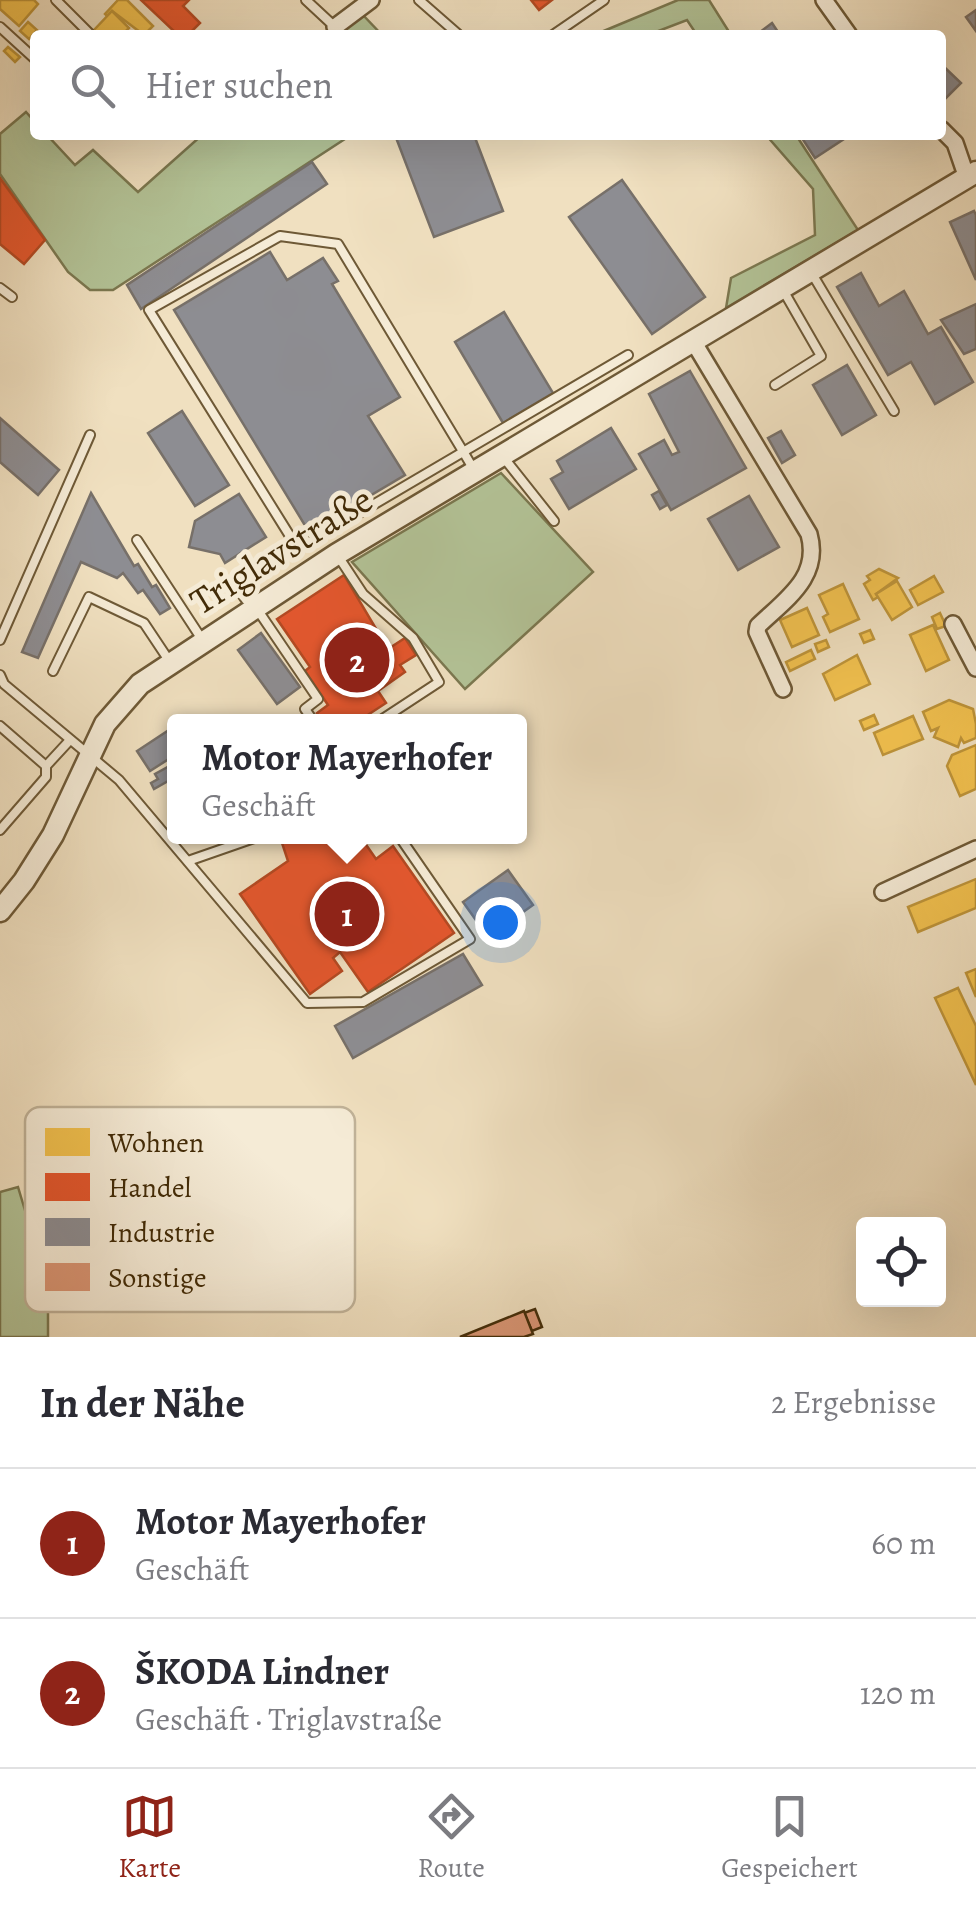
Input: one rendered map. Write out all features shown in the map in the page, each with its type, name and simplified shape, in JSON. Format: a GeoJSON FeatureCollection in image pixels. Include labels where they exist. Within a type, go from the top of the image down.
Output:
{"type":"FeatureCollection","features":[{"type":"Feature","properties":{"kind":"street"},"geometry":{"type":"LineString","coordinates":[[335,27],[371,0]]}},
{"type":"Feature","properties":{"kind":"street"},"geometry":{"type":"LineString","coordinates":[[824,0],[845,30]]}},
{"type":"Feature","properties":{"kind":"street"},"geometry":{"type":"LineString","coordinates":[[946,134],[971,175]]}},
{"type":"Feature","properties":{"kind":"street","name":"Triglavstraße"},"geometry":{"type":"LineString","coordinates":[[0,910],[54,835],[115,709],[140,684],[469,462],[502,454],[971,175]]}},
{"type":"Feature","properties":{"kind":"street"},"geometry":{"type":"LineString","coordinates":[[693,341],[809,534],[810,570],[800,586],[758,626],[757,632],[783,689]]}},
{"type":"Feature","properties":{"kind":"street"},"geometry":{"type":"LineString","coordinates":[[953,624],[976,668]]}},
{"type":"Feature","properties":{"kind":"street"},"geometry":{"type":"LineString","coordinates":[[883,892],[976,849]]}},
{"type":"Feature","properties":{"kind":"lane"},"geometry":{"type":"LineString","coordinates":[[56,0],[86,30]]}},
{"type":"Feature","properties":{"kind":"lane"},"geometry":{"type":"LineString","coordinates":[[306,0],[335,27]]}},
{"type":"Feature","properties":{"kind":"lane"},"geometry":{"type":"LineString","coordinates":[[418,0],[453,30]]}},
{"type":"Feature","properties":{"kind":"lane"},"geometry":{"type":"LineString","coordinates":[[560,30],[604,0]]}},
{"type":"Feature","properties":{"kind":"lane"},"geometry":{"type":"LineString","coordinates":[[0,26],[30,55]]}},
{"type":"Feature","properties":{"kind":"lane"},"geometry":{"type":"LineString","coordinates":[[469,462],[338,244],[280,236],[150,310],[298,550],[469,462],[628,355]]}},
{"type":"Feature","properties":{"kind":"lane"},"geometry":{"type":"LineString","coordinates":[[811,272],[894,410]]}},
{"type":"Feature","properties":{"kind":"lane"},"geometry":{"type":"LineString","coordinates":[[0,288],[12,298]]}},
{"type":"Feature","properties":{"kind":"lane"},"geometry":{"type":"LineString","coordinates":[[775,385],[820,356],[782,289]]}},
{"type":"Feature","properties":{"kind":"lane"},"geometry":{"type":"LineString","coordinates":[[0,640],[90,434]]}},
{"type":"Feature","properties":{"kind":"lane"},"geometry":{"type":"LineString","coordinates":[[502,454],[554,521]]}},
{"type":"Feature","properties":{"kind":"lane"},"geometry":{"type":"LineString","coordinates":[[138,540],[203,640]]}},
{"type":"Feature","properties":{"kind":"lane"},"geometry":{"type":"LineString","coordinates":[[337,554],[363,594],[412,638],[439,682],[390,714]]}},
{"type":"Feature","properties":{"kind":"lane"},"geometry":{"type":"LineString","coordinates":[[235,584],[255,606],[318,700],[305,709],[308,714]]}},
{"type":"Feature","properties":{"kind":"lane"},"geometry":{"type":"LineString","coordinates":[[52,671],[89,597],[144,624],[170,662]]}},
{"type":"Feature","properties":{"kind":"lane"},"geometry":{"type":"LineString","coordinates":[[0,676],[4,684],[119,780],[167,836]]}},
{"type":"Feature","properties":{"kind":"lane"},"geometry":{"type":"LineString","coordinates":[[0,726],[46,766]]}},
{"type":"Feature","properties":{"kind":"lane"},"geometry":{"type":"LineString","coordinates":[[0,830],[46,777],[46,766],[70,740]]}},
{"type":"Feature","properties":{"kind":"lane"},"geometry":{"type":"LineString","coordinates":[[174,844],[307,1003],[363,1002],[470,939],[405,844]]}},
{"type":"Feature","properties":{"kind":"lane"},"geometry":{"type":"LineString","coordinates":[[188,861],[237,844]]}},
{"type":"Feature","properties":{"kind":"green space"},"geometry":{"type":"Polygon","coordinates":[[[678,0],[709,0],[728,30],[694,30],[687,20],[661,30],[606,30],[678,0]]]}},
{"type":"Feature","properties":{"kind":"green space"},"geometry":{"type":"Polygon","coordinates":[[[362,14],[377,30],[342,30],[362,14]]]}},
{"type":"Feature","properties":{"kind":"green space"},"geometry":{"type":"Polygon","coordinates":[[[26,112],[30,116],[30,140],[52,140],[75,165],[93,150],[138,192],[196,140],[343,140],[113,290],[90,290],[68,272],[0,174],[0,134],[26,112]]]}},
{"type":"Feature","properties":{"kind":"green space"},"geometry":{"type":"Polygon","coordinates":[[[770,140],[799,140],[858,230],[726,308],[731,278],[815,235],[813,189],[770,140]]]}},
{"type":"Feature","properties":{"kind":"green space"},"geometry":{"type":"Polygon","coordinates":[[[501,473],[593,572],[465,689],[352,562],[501,473]]]}},
{"type":"Feature","properties":{"kind":"green space"},"geometry":{"type":"Polygon","coordinates":[[[18,1187],[25,1210],[25,1312],[48,1312],[48,1337],[0,1337],[0,1192],[18,1187]]]}},
{"type":"Feature","properties":{"kind":"building: Wohnen"},"geometry":{"type":"Polygon","coordinates":[[[0,0],[34,0],[38,4],[19,26],[0,9],[0,0]]]}},
{"type":"Feature","properties":{"kind":"building: Wohnen"},"geometry":{"type":"Polygon","coordinates":[[[118,0],[127,0],[153,26],[137,30],[112,11],[105,14],[118,0]]]}},
{"type":"Feature","properties":{"kind":"building: Wohnen"},"geometry":{"type":"Polygon","coordinates":[[[112,11],[129,28],[127,30],[94,30],[112,11]]]}},
{"type":"Feature","properties":{"kind":"building: Wohnen"},"geometry":{"type":"Polygon","coordinates":[[[28,22],[37,30],[30,30],[29,39],[20,31],[28,22]]]}},
{"type":"Feature","properties":{"kind":"building: Wohnen"},"geometry":{"type":"Polygon","coordinates":[[[8,47],[20,57],[15,62],[4,51],[8,47]]]}},
{"type":"Feature","properties":{"kind":"building: Wohnen"},"geometry":{"type":"Polygon","coordinates":[[[879,569],[898,578],[873,600],[864,584],[870,580],[867,576],[879,569]]]}},
{"type":"Feature","properties":{"kind":"building: Wohnen"},"geometry":{"type":"Polygon","coordinates":[[[934,576],[943,592],[918,605],[910,590],[934,576]]]}},
{"type":"Feature","properties":{"kind":"building: Wohnen"},"geometry":{"type":"Polygon","coordinates":[[[897,581],[912,607],[892,620],[876,594],[897,581]]]}},
{"type":"Feature","properties":{"kind":"building: Wohnen"},"geometry":{"type":"Polygon","coordinates":[[[843,584],[859,619],[830,632],[823,617],[828,614],[819,595],[843,584]]]}},
{"type":"Feature","properties":{"kind":"building: Wohnen"},"geometry":{"type":"Polygon","coordinates":[[[807,608],[819,635],[792,647],[780,620],[807,608]]]}},
{"type":"Feature","properties":{"kind":"building: Wohnen"},"geometry":{"type":"Polygon","coordinates":[[[940,613],[946,626],[937,629],[932,617],[940,613]]]}},
{"type":"Feature","properties":{"kind":"building: Wohnen"},"geometry":{"type":"Polygon","coordinates":[[[933,625],[949,660],[926,671],[910,635],[933,625]]]}},
{"type":"Feature","properties":{"kind":"building: Wohnen"},"geometry":{"type":"Polygon","coordinates":[[[870,630],[874,639],[864,643],[860,634],[870,630]]]}},
{"type":"Feature","properties":{"kind":"building: Wohnen"},"geometry":{"type":"Polygon","coordinates":[[[826,640],[829,647],[818,652],[815,644],[826,640]]]}},
{"type":"Feature","properties":{"kind":"building: Wohnen"},"geometry":{"type":"Polygon","coordinates":[[[811,650],[815,659],[790,671],[786,662],[811,650]]]}},
{"type":"Feature","properties":{"kind":"building: Wohnen"},"geometry":{"type":"Polygon","coordinates":[[[857,655],[870,684],[835,700],[823,674],[857,655]]]}},
{"type":"Feature","properties":{"kind":"building: Wohnen"},"geometry":{"type":"Polygon","coordinates":[[[949,700],[973,709],[976,724],[976,738],[964,743],[961,738],[958,747],[934,737],[938,728],[931,731],[923,712],[949,700]]]}},
{"type":"Feature","properties":{"kind":"building: Wohnen"},"geometry":{"type":"Polygon","coordinates":[[[874,715],[878,724],[864,730],[860,721],[874,715]]]}},
{"type":"Feature","properties":{"kind":"building: Wohnen"},"geometry":{"type":"Polygon","coordinates":[[[913,716],[923,739],[883,755],[874,733],[913,716]]]}},
{"type":"Feature","properties":{"kind":"building: Wohnen"},"geometry":{"type":"Polygon","coordinates":[[[976,745],[976,789],[960,796],[947,766],[952,755],[976,745]]]}},
{"type":"Feature","properties":{"kind":"building: Wohnen"},"geometry":{"type":"Polygon","coordinates":[[[976,879],[976,908],[918,932],[908,907],[976,879]]]}},
{"type":"Feature","properties":{"kind":"building: Wohnen"},"geometry":{"type":"Polygon","coordinates":[[[976,969],[976,997],[966,973],[976,969]]]}},
{"type":"Feature","properties":{"kind":"building: Wohnen"},"geometry":{"type":"Polygon","coordinates":[[[958,988],[976,1026],[976,1085],[935,998],[958,988]]]}},
{"type":"Feature","properties":{"kind":"building: Handel"},"geometry":{"type":"Polygon","coordinates":[[[141,0],[189,0],[183,6],[200,23],[193,30],[173,30],[141,0]]]}},
{"type":"Feature","properties":{"kind":"building: Handel"},"geometry":{"type":"Polygon","coordinates":[[[531,0],[552,0],[539,10],[531,0]]]}},
{"type":"Feature","properties":{"kind":"building: Handel"},"geometry":{"type":"Polygon","coordinates":[[[0,178],[45,240],[24,264],[0,244],[0,178]]]}},
{"type":"Feature","properties":{"kind":"building: Handel"},"geometry":{"type":"Polygon","coordinates":[[[344,575],[388,649],[405,638],[416,655],[400,665],[405,672],[378,691],[386,703],[369,714],[318,714],[328,705],[305,671],[310,667],[277,619],[344,575]]]}},
{"type":"Feature","properties":{"kind":"building: Handel"},"geometry":{"type":"Polygon","coordinates":[[[282,844],[366,844],[376,859],[393,846],[454,933],[368,992],[340,952],[333,958],[342,971],[310,994],[240,894],[288,861],[282,844]]]}},
{"type":"Feature","properties":{"kind":"building: Industrie"},"geometry":{"type":"Polygon","coordinates":[[[976,10],[976,31],[966,17],[976,10]]]}},
{"type":"Feature","properties":{"kind":"building: Industrie"},"geometry":{"type":"Polygon","coordinates":[[[946,69],[961,83],[946,98],[946,69]]]}},
{"type":"Feature","properties":{"kind":"building: Industrie"},"geometry":{"type":"Polygon","coordinates":[[[397,140],[476,140],[503,211],[434,237],[397,140]]]}},
{"type":"Feature","properties":{"kind":"building: Industrie"},"geometry":{"type":"Polygon","coordinates":[[[803,140],[842,140],[815,158],[803,140]]]}},
{"type":"Feature","properties":{"kind":"building: Industrie"},"geometry":{"type":"Polygon","coordinates":[[[312,162],[327,184],[141,309],[127,285],[312,162]]]}},
{"type":"Feature","properties":{"kind":"building: Industrie"},"geometry":{"type":"Polygon","coordinates":[[[622,180],[705,297],[652,334],[569,217],[622,180]]]}},
{"type":"Feature","properties":{"kind":"building: Industrie"},"geometry":{"type":"Polygon","coordinates":[[[974,211],[976,215],[976,280],[950,222],[974,211]]]}},
{"type":"Feature","properties":{"kind":"building: Industrie"},"geometry":{"type":"Polygon","coordinates":[[[270,252],[287,280],[323,258],[338,281],[332,284],[400,397],[368,416],[405,475],[309,532],[174,310],[270,252]]]}},
{"type":"Feature","properties":{"kind":"building: Industrie"},"geometry":{"type":"Polygon","coordinates":[[[861,273],[879,306],[904,291],[928,334],[941,327],[973,382],[935,404],[911,362],[888,375],[837,287],[861,273]]]}},
{"type":"Feature","properties":{"kind":"building: Industrie"},"geometry":{"type":"Polygon","coordinates":[[[976,304],[976,349],[964,354],[941,320],[976,304]]]}},
{"type":"Feature","properties":{"kind":"building: Industrie"},"geometry":{"type":"Polygon","coordinates":[[[504,312],[553,393],[503,423],[455,342],[504,312]]]}},
{"type":"Feature","properties":{"kind":"building: Industrie"},"geometry":{"type":"Polygon","coordinates":[[[847,365],[876,415],[842,435],[813,385],[847,365]]]}},
{"type":"Feature","properties":{"kind":"building: Industrie"},"geometry":{"type":"Polygon","coordinates":[[[690,371],[746,468],[671,510],[639,454],[664,440],[672,455],[679,452],[649,394],[690,371]]]}},
{"type":"Feature","properties":{"kind":"building: Industrie"},"geometry":{"type":"Polygon","coordinates":[[[182,411],[229,485],[195,506],[148,433],[182,411]]]}},
{"type":"Feature","properties":{"kind":"building: Industrie"},"geometry":{"type":"Polygon","coordinates":[[[0,418],[59,470],[38,495],[0,462],[0,418]]]}},
{"type":"Feature","properties":{"kind":"building: Industrie"},"geometry":{"type":"Polygon","coordinates":[[[611,428],[636,469],[569,509],[551,479],[563,472],[557,461],[611,428]]]}},
{"type":"Feature","properties":{"kind":"building: Industrie"},"geometry":{"type":"Polygon","coordinates":[[[781,431],[795,455],[782,463],[768,438],[781,431]]]}},
{"type":"Feature","properties":{"kind":"building: Industrie"},"geometry":{"type":"Polygon","coordinates":[[[659,491],[667,505],[660,509],[652,495],[659,491]]]}},
{"type":"Feature","properties":{"kind":"building: Industrie"},"geometry":{"type":"Polygon","coordinates":[[[91,493],[134,566],[138,564],[152,587],[156,585],[170,608],[160,614],[143,590],[138,593],[123,573],[117,578],[81,562],[38,658],[22,652],[91,493]]]}},
{"type":"Feature","properties":{"kind":"building: Industrie"},"geometry":{"type":"Polygon","coordinates":[[[239,494],[266,537],[225,563],[220,554],[189,547],[195,521],[239,494]]]}},
{"type":"Feature","properties":{"kind":"building: Industrie"},"geometry":{"type":"Polygon","coordinates":[[[749,496],[779,547],[738,570],[708,519],[749,496]]]}},
{"type":"Feature","properties":{"kind":"building: Industrie"},"geometry":{"type":"Polygon","coordinates":[[[261,633],[300,687],[277,704],[238,650],[261,633]]]}},
{"type":"Feature","properties":{"kind":"building: Industrie"},"geometry":{"type":"Polygon","coordinates":[[[167,731],[167,760],[150,771],[137,751],[167,731]]]}},
{"type":"Feature","properties":{"kind":"building: Industrie"},"geometry":{"type":"Polygon","coordinates":[[[167,767],[167,782],[154,789],[151,783],[158,779],[155,774],[167,767]]]}},
{"type":"Feature","properties":{"kind":"building: Industrie"},"geometry":{"type":"Polygon","coordinates":[[[508,870],[533,905],[488,937],[463,902],[508,870]]]}},
{"type":"Feature","properties":{"kind":"building: Industrie"},"geometry":{"type":"Polygon","coordinates":[[[463,954],[482,985],[353,1058],[335,1026],[463,954]]]}},
{"type":"Feature","properties":{"kind":"building: Sonstige"},"geometry":{"type":"Polygon","coordinates":[[[535,1309],[542,1327],[532,1331],[524,1313],[535,1309]]]}},
{"type":"Feature","properties":{"kind":"building: Sonstige"},"geometry":{"type":"Polygon","coordinates":[[[524,1311],[533,1334],[460,1337],[524,1311]]]}},
{"type":"Feature","properties":{"kind":"place","name":"ŠKODA Lindner"},"geometry":{"type":"Point","coordinates":[357,660]}},
{"type":"Feature","properties":{"kind":"place","name":"Motor Mayerhofer"},"geometry":{"type":"Point","coordinates":[347,914]}}]}
